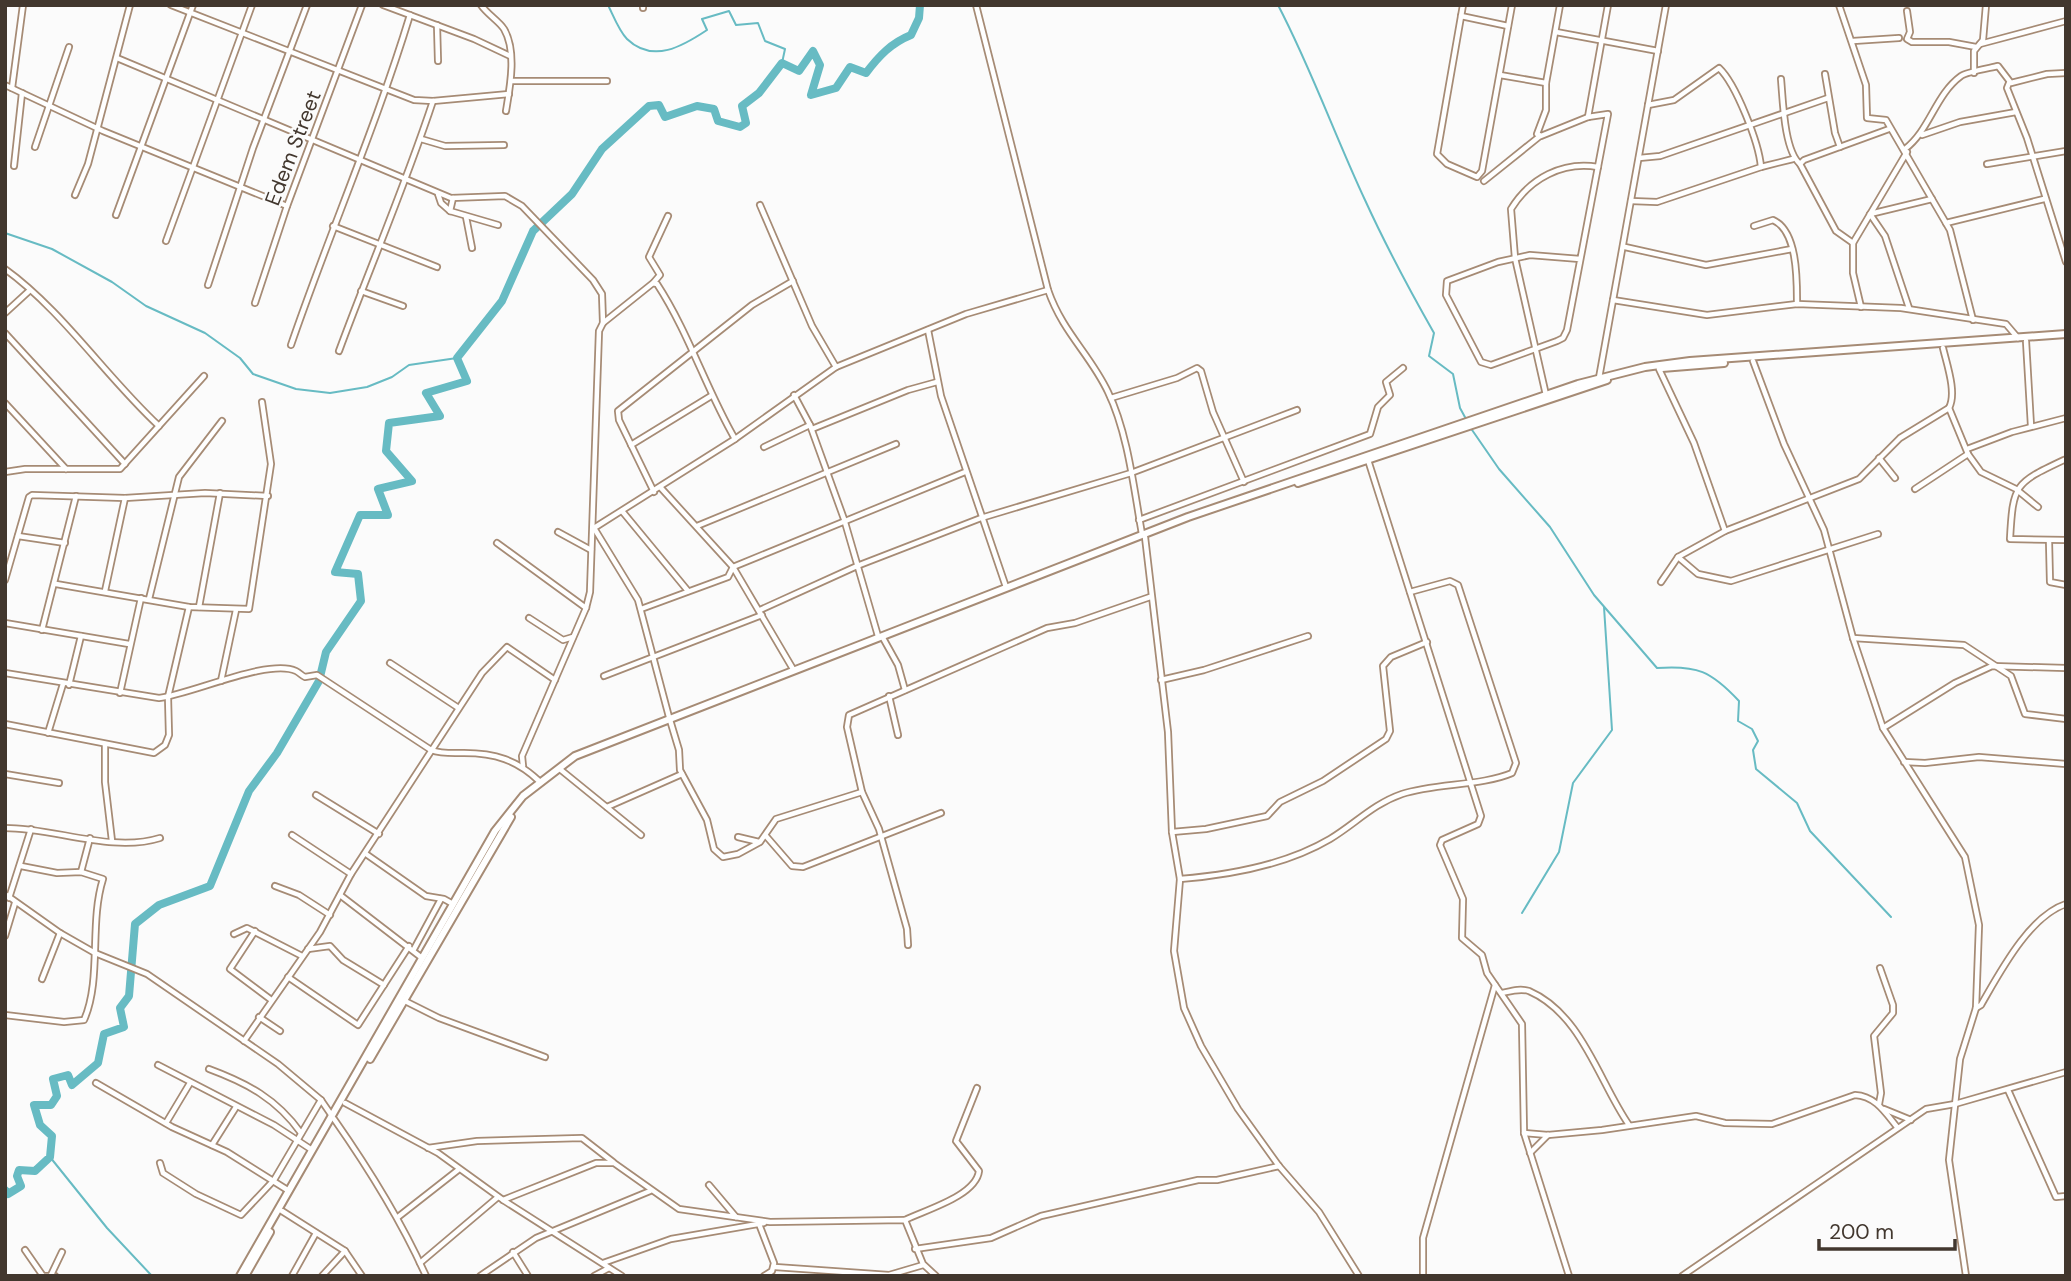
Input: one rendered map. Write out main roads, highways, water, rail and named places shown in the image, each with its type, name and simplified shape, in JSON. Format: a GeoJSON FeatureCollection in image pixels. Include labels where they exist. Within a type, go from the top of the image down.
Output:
{"type":"FeatureCollection","features":[{"type":"Feature","properties":{"kind":"main road"},"geometry":{"type":"LineString","coordinates":[[984,597],[1144,536],[1599,378],[1645,367],[1689,361],[1943,348],[2066,336]]}},
{"type":"Feature","properties":{"kind":"main road"},"geometry":{"type":"LineString","coordinates":[[242,1276],[312,1150],[345,1103],[422,957],[495,831],[539,782],[591,748],[1144,536],[1580,389],[1659,369],[2022,340]]}},
{"type":"Feature","properties":{"kind":"main road"},"geometry":{"type":"LineString","coordinates":[[242,1276],[502,829],[527,798],[561,770],[593,751],[793,669],[881,637]]}},
{"type":"Feature","properties":{"kind":"waterway"},"geometry":{"type":"LineString","coordinates":[[608,5],[627,39],[637,46],[657,51],[668,50],[688,42],[707,30],[702,19],[729,11],[736,25],[758,23],[765,41],[785,49],[782,63]]}},
{"type":"Feature","properties":{"kind":"waterway"},"geometry":{"type":"LineString","coordinates":[[5,1190],[8,1194],[21,1186],[17,1176],[19,1170],[35,1171],[50,1157],[52,1136],[40,1125],[34,1105],[51,1105],[57,1096],[53,1079],[68,1075],[72,1085],[98,1063],[104,1034],[124,1027],[120,1008],[129,996],[135,924],[159,905],[210,886],[249,791],[277,753],[319,681],[326,652],[361,601],[358,574],[335,572],[360,515],[388,515],[378,489],[412,481],[386,451],[389,423],[440,416],[426,393],[467,381],[457,358],[502,301],[533,231],[572,194],[602,149],[649,106],[659,105],[665,117],[697,106],[714,109],[718,121],[740,127],[746,123],[742,106],[759,93],[782,63],[799,71],[813,51],[820,65],[811,95],[836,88],[850,67],[866,73],[886,51],[911,35],[919,18],[920,5]]}},
{"type":"Feature","properties":{"kind":"waterway"},"geometry":{"type":"LineString","coordinates":[[1278,5],[1373,217],[1434,333],[1429,356],[1453,374],[1460,408],[1466,419]]}},
{"type":"Feature","properties":{"kind":"waterway"},"geometry":{"type":"LineString","coordinates":[[5,233],[52,249],[112,282],[146,306],[205,333],[240,358],[253,374],[296,389],[330,393],[367,387],[392,377],[409,365],[457,358]]}},
{"type":"Feature","properties":{"kind":"waterway"},"geometry":{"type":"LineString","coordinates":[[1470,427],[1499,469],[1550,527],[1594,595],[1657,668],[1683,668],[1702,672],[1720,683],[1739,701],[1738,721],[1752,729],[1758,741],[1753,750],[1756,769],[1797,803],[1810,831],[1891,917]]}},
{"type":"Feature","properties":{"kind":"waterway"},"geometry":{"type":"LineString","coordinates":[[1522,913],[1559,852],[1573,783],[1612,730],[1604,607]]}},
{"type":"Feature","properties":{"kind":"waterway"},"geometry":{"type":"LineString","coordinates":[[50,1157],[107,1228],[152,1276]]}}]}
